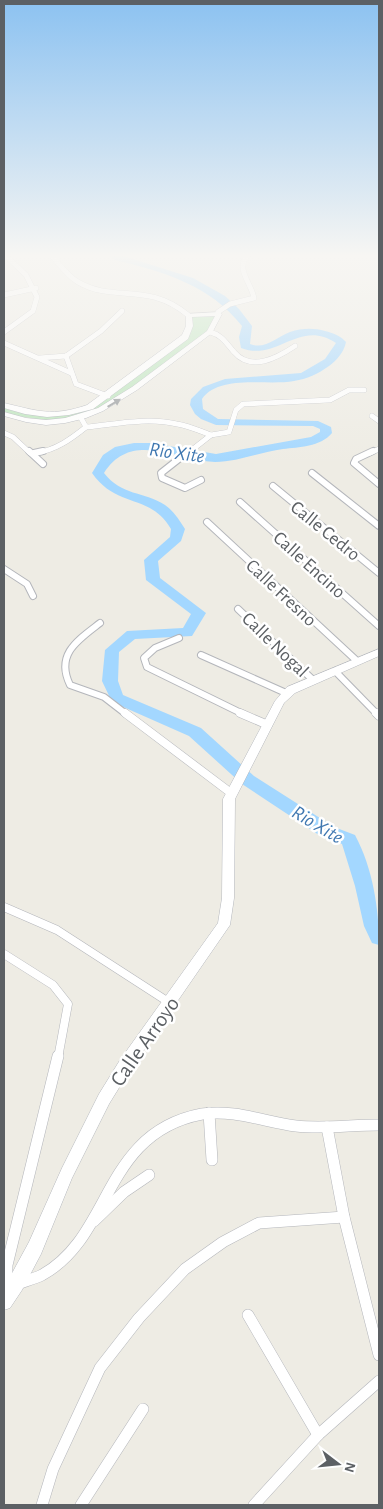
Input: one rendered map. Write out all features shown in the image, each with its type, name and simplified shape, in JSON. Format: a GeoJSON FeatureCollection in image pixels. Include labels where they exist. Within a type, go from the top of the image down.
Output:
{"type":"FeatureCollection","features":[{"type":"Feature","properties":{"kind":"street"},"geometry":{"type":"LineString","coordinates":[[14,324],[4,332],[6,344],[71,373]]}},
{"type":"Feature","properties":{"kind":"street"},"geometry":{"type":"LineString","coordinates":[[37,358],[66,356],[108,324]]}},
{"type":"Feature","properties":{"kind":"street"},"geometry":{"type":"LineString","coordinates":[[188,334],[189,324]]}},
{"type":"Feature","properties":{"kind":"street"},"geometry":{"type":"LineString","coordinates":[[4,414],[29,420],[57,422],[81,418],[100,411],[120,400],[209,333],[215,324]]}},
{"type":"Feature","properties":{"kind":"street"},"geometry":{"type":"LineString","coordinates":[[4,405],[25,412],[62,414],[82,410],[108,396],[188,334],[209,333],[222,335],[238,356],[250,361],[273,360],[295,346]]}},
{"type":"Feature","properties":{"kind":"street"},"geometry":{"type":"LineString","coordinates":[[66,356],[71,373],[78,386],[108,396]]}},
{"type":"Feature","properties":{"kind":"street"},"geometry":{"type":"LineString","coordinates":[[34,453],[54,448],[86,427],[163,422],[181,425],[211,435],[227,434],[239,407],[249,403],[334,399],[350,390],[364,390]]}},
{"type":"Feature","properties":{"kind":"street"},"geometry":{"type":"LineString","coordinates":[[372,416],[379,421]]}},
{"type":"Feature","properties":{"kind":"street"},"geometry":{"type":"LineString","coordinates":[[81,418],[86,427]]}},
{"type":"Feature","properties":{"kind":"street"},"geometry":{"type":"LineString","coordinates":[[4,433],[14,437],[34,453],[43,464]]}},
{"type":"Feature","properties":{"kind":"street"},"geometry":{"type":"LineString","coordinates":[[201,480],[185,488],[162,478],[161,474],[165,468],[211,435]]}},
{"type":"Feature","properties":{"kind":"street"},"geometry":{"type":"LineString","coordinates":[[379,449],[356,459],[354,463],[379,484]]}},
{"type":"Feature","properties":{"kind":"street"},"geometry":{"type":"LineString","coordinates":[[312,473],[379,526]]}},
{"type":"Feature","properties":{"kind":"street","name":"Calle Cedro"},"geometry":{"type":"LineString","coordinates":[[273,486],[379,574]]}},
{"type":"Feature","properties":{"kind":"street","name":"Calle Encino"},"geometry":{"type":"LineString","coordinates":[[240,502],[379,626]]}},
{"type":"Feature","properties":{"kind":"street","name":"Calle Fresno"},"geometry":{"type":"LineString","coordinates":[[207,522],[357,662]]}},
{"type":"Feature","properties":{"kind":"street"},"geometry":{"type":"LineString","coordinates":[[4,569],[27,584],[32,596]]}},
{"type":"Feature","properties":{"kind":"street","name":"Calle Nogal"},"geometry":{"type":"LineString","coordinates":[[238,608],[313,680]]}},
{"type":"Feature","properties":{"kind":"street"},"geometry":{"type":"LineString","coordinates":[[100,623],[75,643],[65,658],[63,667],[70,685],[104,697],[233,788],[286,693],[378,654]]}},
{"type":"Feature","properties":{"kind":"street"},"geometry":{"type":"LineString","coordinates":[[179,638],[155,648],[146,656],[145,664],[155,671],[268,725]]}},
{"type":"Feature","properties":{"kind":"street"},"geometry":{"type":"LineString","coordinates":[[201,656],[286,693]]}},
{"type":"Feature","properties":{"kind":"street"},"geometry":{"type":"LineString","coordinates":[[335,671],[379,716]]}},
{"type":"Feature","properties":{"kind":"street","name":"Calle Arroyo"},"geometry":{"type":"LineString","coordinates":[[9,1294],[93,1119],[125,1065],[224,925],[228,910],[229,805],[233,788]]}},
{"type":"Feature","properties":{"kind":"street"},"geometry":{"type":"LineString","coordinates":[[4,907],[57,930],[170,1003]]}},
{"type":"Feature","properties":{"kind":"street"},"geometry":{"type":"LineString","coordinates":[[4,954],[52,985],[68,1004],[65,1027],[5,1265],[9,1294],[45,1273],[68,1254],[91,1224],[124,1192],[148,1175]]}},
{"type":"Feature","properties":{"kind":"street"},"geometry":{"type":"LineString","coordinates":[[91,1224],[113,1180],[148,1140],[163,1128],[190,1117],[223,1112],[297,1126],[379,1125]]}},
{"type":"Feature","properties":{"kind":"street"},"geometry":{"type":"LineString","coordinates":[[208,1113],[212,1160]]}},
{"type":"Feature","properties":{"kind":"street"},"geometry":{"type":"LineString","coordinates":[[326,1127],[344,1217],[374,1317],[379,1355]]}},
{"type":"Feature","properties":{"kind":"street"},"geometry":{"type":"LineString","coordinates":[[42,1505],[54,1469],[100,1368],[139,1318],[185,1269],[223,1242],[259,1223],[344,1217]]}},
{"type":"Feature","properties":{"kind":"street"},"geometry":{"type":"LineString","coordinates":[[248,1315],[318,1435]]}},
{"type":"Feature","properties":{"kind":"street"},"geometry":{"type":"LineString","coordinates":[[254,1505],[318,1435],[379,1381]]}},
{"type":"Feature","properties":{"kind":"street"},"geometry":{"type":"LineString","coordinates":[[81,1505],[143,1409]]}},
{"type":"Feature","properties":{"kind":"green space"},"geometry":{"type":"Polygon","coordinates":[[[187,324],[215,324],[111,405],[57,422],[4,414],[4,404],[41,414],[82,410],[185,337],[187,324]]]}},
{"type":"Feature","properties":{"kind":"waterway","name":"Rio Xite"},"geometry":{"type":"LineString","coordinates":[[246,324],[245,346],[252,349],[264,349],[292,335],[304,332],[318,332],[341,342],[338,350],[329,361],[317,370],[305,375],[279,379],[239,380],[225,382],[206,389],[197,399],[196,405],[199,411],[205,417],[216,422],[314,423],[325,427],[326,433],[316,440],[304,443],[271,447],[224,458],[201,457],[151,447],[134,446],[120,450],[107,458],[98,473],[107,484],[128,496],[160,508],[170,516],[178,529],[176,538],[151,560],[153,580],[199,613],[187,633],[132,634],[112,650],[110,681],[117,698],[195,732],[248,780],[328,832],[349,840],[364,886],[373,926],[379,937]]}}]}
